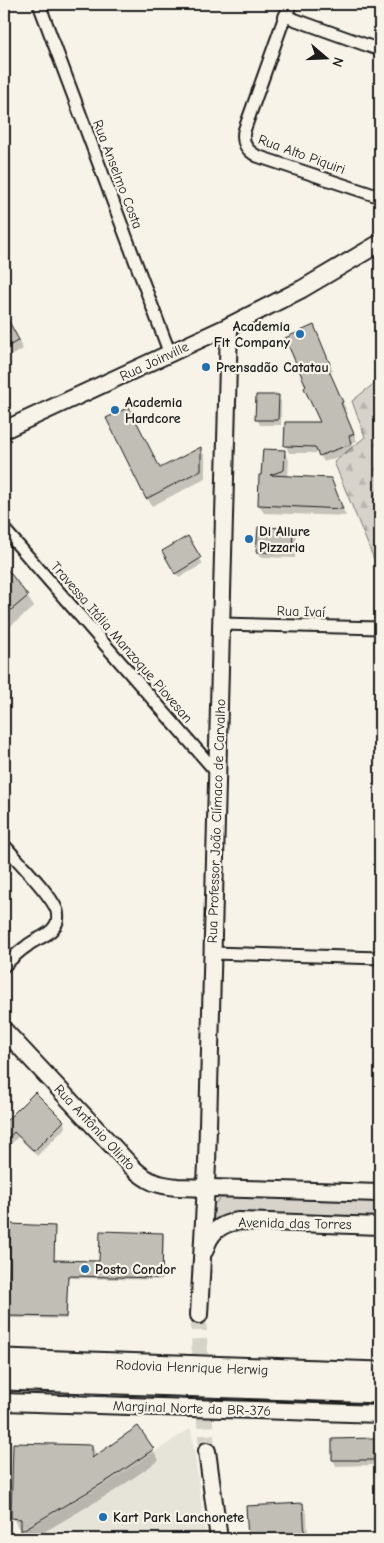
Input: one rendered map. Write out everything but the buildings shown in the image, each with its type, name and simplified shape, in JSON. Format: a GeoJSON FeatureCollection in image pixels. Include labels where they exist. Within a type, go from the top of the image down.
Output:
{"type":"FeatureCollection","features":[{"type":"Feature","properties":{"kind":"highway","name":"Rodovia Henrique Herwig"},"geometry":{"type":"LineString","coordinates":[[4,1360],[380,1373]]}},
{"type":"Feature","properties":{"kind":"highway","name":"Rodovia Henrique Herwig"},"geometry":{"type":"LineString","coordinates":[[4,1379],[380,1392]]}},
{"type":"Feature","properties":{"kind":"main road","name":"Rua Joinville"},"geometry":{"type":"LineString","coordinates":[[4,430],[230,326],[302,289],[380,243]]}},
{"type":"Feature","properties":{"kind":"main road","name":"Rua Professor João Clímaco de Carvalho"},"geometry":{"type":"LineString","coordinates":[[199,1315],[206,1188],[230,326]]}},
{"type":"Feature","properties":{"kind":"main road","name":"Rua Antônio Olinto"},"geometry":{"type":"LineString","coordinates":[[4,1030],[142,1177],[163,1185],[206,1188]]}},
{"type":"Feature","properties":{"kind":"main road"},"geometry":{"type":"LineString","coordinates":[[206,1188],[380,1193]]}},
{"type":"Feature","properties":{"kind":"main road","name":"Avenida das Torres"},"geometry":{"type":"LineString","coordinates":[[202,1259],[211,1235],[227,1222],[380,1226]]}},
{"type":"Feature","properties":{"kind":"main road","name":"Marginal Norte da BR-376"},"geometry":{"type":"LineString","coordinates":[[4,1402],[380,1414]]}},
{"type":"Feature","properties":{"kind":"main road"},"geometry":{"type":"LineString","coordinates":[[207,1451],[219,1539]]}},
{"type":"Feature","properties":{"kind":"street","name":"Rua Anselmo Costa"},"geometry":{"type":"LineString","coordinates":[[39,4],[170,354]]}},
{"type":"Feature","properties":{"kind":"street","name":"Rua Alto Piquiri"},"geometry":{"type":"LineString","coordinates":[[291,4],[244,131],[245,145],[250,152],[257,156],[380,197]]}},
{"type":"Feature","properties":{"kind":"street"},"geometry":{"type":"LineString","coordinates":[[285,16],[380,50]]}},
{"type":"Feature","properties":{"kind":"street","name":"Travessa Itália Manzoque Piovesan"},"geometry":{"type":"LineString","coordinates":[[4,529],[218,774]]}},
{"type":"Feature","properties":{"kind":"street","name":"Rua Ivaí"},"geometry":{"type":"LineString","coordinates":[[222,624],[380,628]]}},
{"type":"Feature","properties":{"kind":"street"},"geometry":{"type":"LineString","coordinates":[[4,845],[49,898],[57,910],[58,918],[55,926],[49,932],[28,945],[4,966]]}},
{"type":"Feature","properties":{"kind":"street"},"geometry":{"type":"LineString","coordinates":[[213,953],[380,958]]}},
{"type":"Feature","properties":{"kind":"shaded area"},"geometry":{"type":"Polygon","coordinates":[[[191,1428],[206,1539],[8,1539],[111,1481],[191,1428]]]}},
{"type":"Feature","properties":{"kind":"green space"},"geometry":{"type":"Polygon","coordinates":[[[380,379],[380,574],[334,462],[365,437],[352,401],[380,379]]]}},
{"type":"Feature","properties":{"kind":"green space"},"geometry":{"type":"Polygon","coordinates":[[[225,1196],[380,1200],[380,1217],[233,1212],[218,1217],[208,1224],[214,1204],[225,1196]]]}},
{"type":"Feature","properties":{"kind":"tunnel"},"geometry":{"type":"LineString","coordinates":[[199,1315],[207,1451]]}},
{"type":"Feature","properties":{"kind":"place","name":"Academia Fit Company"},"geometry":{"type":"Point","coordinates":[300,334]}},
{"type":"Feature","properties":{"kind":"place","name":"Prensadão Catatau"},"geometry":{"type":"Point","coordinates":[206,367]}},
{"type":"Feature","properties":{"kind":"place","name":"Academia Hardcore"},"geometry":{"type":"Point","coordinates":[115,410]}},
{"type":"Feature","properties":{"kind":"place","name":"Di Allure Pizzaria"},"geometry":{"type":"Point","coordinates":[249,539]}},
{"type":"Feature","properties":{"kind":"place","name":"Posto Condor"},"geometry":{"type":"Point","coordinates":[85,1269]}},
{"type":"Feature","properties":{"kind":"place","name":"Kart Park Lanchonete"},"geometry":{"type":"Point","coordinates":[103,1517]}}]}
